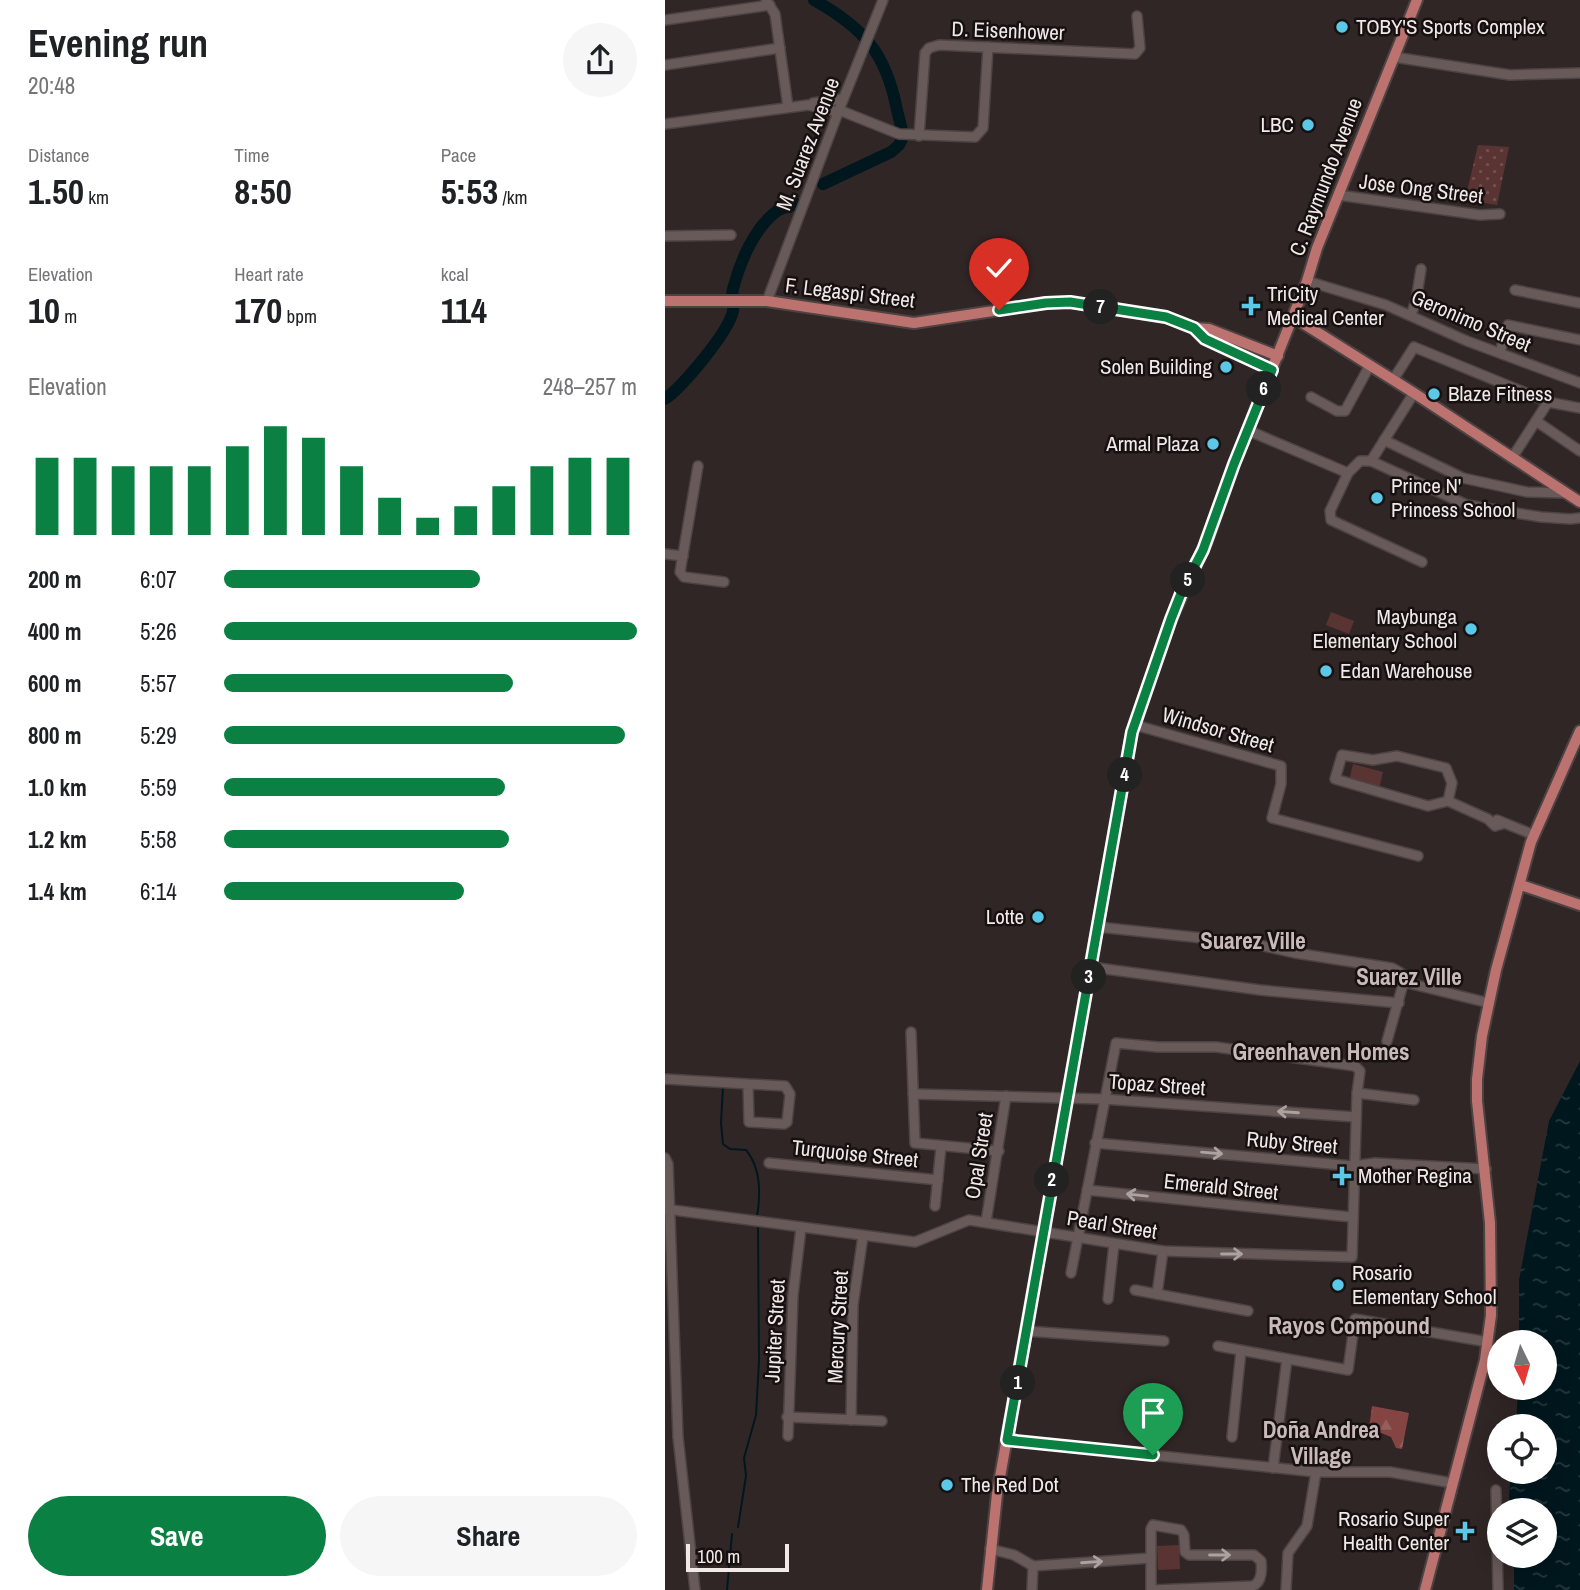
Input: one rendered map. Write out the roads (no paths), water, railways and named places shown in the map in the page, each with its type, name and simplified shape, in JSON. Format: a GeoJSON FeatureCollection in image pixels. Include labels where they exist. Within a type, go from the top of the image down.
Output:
{"type":"FeatureCollection","features":[{"type":"Feature","properties":{"kind":"main road","name":"C. Raymundo Avenue"},"geometry":{"type":"LineString","coordinates":[[987,1590],[997,1494],[1135,724],[1171,619],[1207,541],[1247,430],[1307,281],[1317,248],[1417,0]]}},
{"type":"Feature","properties":{"kind":"main road","name":"F. Legaspi Street"},"geometry":{"type":"LineString","coordinates":[[665,301],[767,302],[914,323],[1046,303],[1070,302],[1166,317],[1194,328],[1209,329],[1278,356]]}},
{"type":"Feature","properties":{"kind":"main road"},"geometry":{"type":"LineString","coordinates":[[1293,317],[1580,502]]}},
{"type":"Feature","properties":{"kind":"main road","name":"F. Legaspi Street"},"geometry":{"type":"LineString","coordinates":[[1194,328],[1205,339],[1272,370]]}},
{"type":"Feature","properties":{"kind":"main road"},"geometry":{"type":"LineString","coordinates":[[1489,1330],[1492,1277],[1486,1169],[1480,1133],[1477,1079],[1489,1003],[1510,903],[1521,885],[1534,835],[1580,731]]}},
{"type":"Feature","properties":{"kind":"main road"},"geometry":{"type":"LineString","coordinates":[[1521,885],[1580,905]]}},
{"type":"Feature","properties":{"kind":"main road"},"geometry":{"type":"LineString","coordinates":[[1426,1590],[1487,1346]]}},
{"type":"Feature","properties":{"kind":"street","name":"M. Suarez Avenue"},"geometry":{"type":"LineString","coordinates":[[767,302],[838,111],[883,0]]}},
{"type":"Feature","properties":{"kind":"street"},"geometry":{"type":"LineString","coordinates":[[665,20],[768,3],[775,14],[788,107]]}},
{"type":"Feature","properties":{"kind":"street","name":"D. Eisenhower"},"geometry":{"type":"LineString","coordinates":[[914,135],[927,50],[939,46],[1135,54],[1140,48],[1137,16]]}},
{"type":"Feature","properties":{"kind":"street"},"geometry":{"type":"LineString","coordinates":[[665,124],[808,105],[838,111],[899,134],[975,137],[983,128],[988,47]]}},
{"type":"Feature","properties":{"kind":"street"},"geometry":{"type":"LineString","coordinates":[[665,65],[780,48]]}},
{"type":"Feature","properties":{"kind":"street"},"geometry":{"type":"LineString","coordinates":[[1394,57],[1510,75],[1580,73]]}},
{"type":"Feature","properties":{"kind":"street"},"geometry":{"type":"LineString","coordinates":[[808,105],[843,99]]}},
{"type":"Feature","properties":{"kind":"street","name":"Jose Ong Street"},"geometry":{"type":"LineString","coordinates":[[1338,195],[1480,215],[1500,215]]}},
{"type":"Feature","properties":{"kind":"street"},"geometry":{"type":"LineString","coordinates":[[665,236],[731,235]]}},
{"type":"Feature","properties":{"kind":"street"},"geometry":{"type":"LineString","coordinates":[[1411,315],[1422,270]]}},
{"type":"Feature","properties":{"kind":"street","name":"Geronimo Street"},"geometry":{"type":"LineString","coordinates":[[1307,281],[1386,304],[1457,337],[1580,383]]}},
{"type":"Feature","properties":{"kind":"street"},"geometry":{"type":"LineString","coordinates":[[1515,290],[1580,303]]}},
{"type":"Feature","properties":{"kind":"street"},"geometry":{"type":"LineString","coordinates":[[1500,352],[1508,326],[1580,340]]}},
{"type":"Feature","properties":{"kind":"street"},"geometry":{"type":"LineString","coordinates":[[1393,380],[1414,347],[1548,401],[1580,408]]}},
{"type":"Feature","properties":{"kind":"street"},"geometry":{"type":"LineString","coordinates":[[1311,397],[1337,411],[1345,411],[1370,365]]}},
{"type":"Feature","properties":{"kind":"street"},"geometry":{"type":"LineString","coordinates":[[1369,460],[1414,393]]}},
{"type":"Feature","properties":{"kind":"street"},"geometry":{"type":"LineString","coordinates":[[1513,458],[1548,401]]}},
{"type":"Feature","properties":{"kind":"street"},"geometry":{"type":"LineString","coordinates":[[1536,421],[1580,451]]}},
{"type":"Feature","properties":{"kind":"street"},"geometry":{"type":"LineString","coordinates":[[1247,430],[1348,473]]}},
{"type":"Feature","properties":{"kind":"street"},"geometry":{"type":"LineString","coordinates":[[1384,440],[1463,478],[1527,492],[1565,493]]}},
{"type":"Feature","properties":{"kind":"street"},"geometry":{"type":"LineString","coordinates":[[1422,562],[1331,520],[1330,511],[1348,473],[1360,461],[1369,460],[1467,505],[1541,517],[1580,518]]}},
{"type":"Feature","properties":{"kind":"street"},"geometry":{"type":"LineString","coordinates":[[698,466],[681,575],[724,582]]}},
{"type":"Feature","properties":{"kind":"street"},"geometry":{"type":"LineString","coordinates":[[665,554],[683,556]]}},
{"type":"Feature","properties":{"kind":"street","name":"Windsor Street"},"geometry":{"type":"LineString","coordinates":[[1135,724],[1281,766],[1281,784],[1272,818],[1418,856]]}},
{"type":"Feature","properties":{"kind":"street"},"geometry":{"type":"LineString","coordinates":[[1448,802],[1452,783],[1446,768],[1397,756],[1373,760],[1342,755],[1335,779],[1428,806],[1448,802],[1488,819],[1495,826],[1502,824],[1534,835]]}},
{"type":"Feature","properties":{"kind":"street"},"geometry":{"type":"LineString","coordinates":[[1098,927],[1250,943],[1392,968],[1405,977],[1408,983],[1489,1003]]}},
{"type":"Feature","properties":{"kind":"street"},"geometry":{"type":"LineString","coordinates":[[1091,967],[1260,990],[1399,1003]]}},
{"type":"Feature","properties":{"kind":"street"},"geometry":{"type":"LineString","coordinates":[[1387,1041],[1405,977]]}},
{"type":"Feature","properties":{"kind":"street"},"geometry":{"type":"LineString","coordinates":[[911,1032],[913,1140],[918,1145],[999,1151]]}},
{"type":"Feature","properties":{"kind":"street"},"geometry":{"type":"LineString","coordinates":[[1071,1273],[1116,1043],[1159,1047],[1216,1047],[1359,1068],[1351,1217]]}},
{"type":"Feature","properties":{"kind":"street"},"geometry":{"type":"LineString","coordinates":[[665,1079],[785,1086],[790,1094],[787,1122],[784,1125],[749,1122],[748,1084]]}},
{"type":"Feature","properties":{"kind":"street"},"geometry":{"type":"LineString","coordinates":[[1357,1093],[1414,1100]]}},
{"type":"Feature","properties":{"kind":"street","name":"Topaz Street"},"geometry":{"type":"LineString","coordinates":[[913,1094],[1067,1097],[1356,1117]]}},
{"type":"Feature","properties":{"kind":"street","name":"Opal Street"},"geometry":{"type":"LineString","coordinates":[[986,1222],[1006,1096]]}},
{"type":"Feature","properties":{"kind":"street","name":"Ruby Street"},"geometry":{"type":"LineString","coordinates":[[1095,1143],[1353,1166],[1375,1163],[1486,1169]]}},
{"type":"Feature","properties":{"kind":"street"},"geometry":{"type":"LineString","coordinates":[[935,1206],[941,1147]]}},
{"type":"Feature","properties":{"kind":"street"},"geometry":{"type":"LineString","coordinates":[[665,1158],[670,1351],[695,1590]]}},
{"type":"Feature","properties":{"kind":"street","name":"Turquoise Street"},"geometry":{"type":"LineString","coordinates":[[769,1163],[938,1180]]}},
{"type":"Feature","properties":{"kind":"street","name":"Emerald Street"},"geometry":{"type":"LineString","coordinates":[[1087,1190],[1351,1217]]}},
{"type":"Feature","properties":{"kind":"street","name":"Pearl Street"},"geometry":{"type":"LineString","coordinates":[[668,1209],[915,1242],[963,1221],[986,1222],[1163,1251],[1352,1257],[1351,1217]]}},
{"type":"Feature","properties":{"kind":"street","name":"Jupiter Street"},"geometry":{"type":"LineString","coordinates":[[788,1436],[793,1295],[801,1228]]}},
{"type":"Feature","properties":{"kind":"street","name":"Mercury Street"},"geometry":{"type":"LineString","coordinates":[[852,1420],[853,1305],[863,1236]]}},
{"type":"Feature","properties":{"kind":"street"},"geometry":{"type":"LineString","coordinates":[[1108,1299],[1114,1244]]}},
{"type":"Feature","properties":{"kind":"street"},"geometry":{"type":"LineString","coordinates":[[1157,1294],[1163,1251]]}},
{"type":"Feature","properties":{"kind":"street"},"geometry":{"type":"LineString","coordinates":[[1135,1290],[1248,1311]]}},
{"type":"Feature","properties":{"kind":"street"},"geometry":{"type":"LineString","coordinates":[[1218,1346],[1348,1370],[1355,1319],[1487,1342]]}},
{"type":"Feature","properties":{"kind":"street"},"geometry":{"type":"LineString","coordinates":[[1026,1331],[1164,1341]]}},
{"type":"Feature","properties":{"kind":"street"},"geometry":{"type":"LineString","coordinates":[[1232,1437],[1241,1351]]}},
{"type":"Feature","properties":{"kind":"street"},"geometry":{"type":"LineString","coordinates":[[1273,1468],[1287,1359]]}},
{"type":"Feature","properties":{"kind":"street"},"geometry":{"type":"LineString","coordinates":[[787,1417],[882,1421]]}},
{"type":"Feature","properties":{"kind":"street"},"geometry":{"type":"LineString","coordinates":[[1007,1440],[1316,1472],[1390,1472],[1452,1483]]}},
{"type":"Feature","properties":{"kind":"street"},"geometry":{"type":"LineString","coordinates":[[1286,1590],[1288,1553],[1307,1526],[1316,1472]]}},
{"type":"Feature","properties":{"kind":"street"},"geometry":{"type":"LineString","coordinates":[[1496,1490],[1498,1590]]}},
{"type":"Feature","properties":{"kind":"street"},"geometry":{"type":"LineString","coordinates":[[1153,1525],[1181,1530],[1185,1552],[1189,1555],[1254,1555],[1261,1561],[1261,1576],[1253,1586],[1152,1590],[1151,1558],[1153,1525]]}},
{"type":"Feature","properties":{"kind":"street"},"geometry":{"type":"LineString","coordinates":[[990,1549],[1014,1555],[1033,1566],[1151,1558]]}},
{"type":"Feature","properties":{"kind":"street"},"geometry":{"type":"LineString","coordinates":[[1033,1566],[1033,1590]]}},
{"type":"Feature","properties":{"kind":"water"},"geometry":{"type":"Polygon","coordinates":[[[1580,1061],[1580,1590],[1514,1590],[1514,1568],[1557,1568],[1557,1498],[1509,1498],[1509,1495],[1510,1484],[1557,1484],[1557,1414],[1517,1414],[1517,1400],[1557,1400],[1557,1330],[1519,1330],[1519,1280],[1549,1121],[1580,1061]]]}},
{"type":"Feature","properties":{"kind":"waterway"},"geometry":{"type":"LineString","coordinates":[[814,0],[847,21],[870,44],[886,73],[903,137],[891,152],[823,184]]}},
{"type":"Feature","properties":{"kind":"waterway"},"geometry":{"type":"LineString","coordinates":[[665,399],[683,383],[723,332],[733,311],[732,292],[736,279],[744,257],[761,227],[777,211],[797,204]]}},
{"type":"Feature","properties":{"kind":"waterway"},"geometry":{"type":"LineString","coordinates":[[723,1087],[723,1144],[730,1149],[746,1150],[755,1165],[759,1190],[757,1217]]}},
{"type":"Feature","properties":{"kind":"waterway"},"geometry":{"type":"LineString","coordinates":[[738,1527],[746,1476],[744,1458],[756,1415],[759,1361],[758,1228]]}},
{"type":"Feature","properties":{"kind":"waterway"},"geometry":{"type":"LineString","coordinates":[[727,1590],[732,1534]]}},
{"type":"Feature","properties":{"kind":"place","name":"TOBY'S Sports Complex"},"geometry":{"type":"Point","coordinates":[1342,27]}},
{"type":"Feature","properties":{"kind":"place","name":"LBC"},"geometry":{"type":"Point","coordinates":[1308,125]}},
{"type":"Feature","properties":{"kind":"place","name":"TriCity Medical Center"},"geometry":{"type":"Point","coordinates":[1251,306]}},
{"type":"Feature","properties":{"kind":"place","name":"Solen Building"},"geometry":{"type":"Point","coordinates":[1226,367]}},
{"type":"Feature","properties":{"kind":"place","name":"Blaze Fitness"},"geometry":{"type":"Point","coordinates":[1434,394]}},
{"type":"Feature","properties":{"kind":"place","name":"Armal Plaza"},"geometry":{"type":"Point","coordinates":[1213,444]}},
{"type":"Feature","properties":{"kind":"place","name":"Prince N' Princess School"},"geometry":{"type":"Point","coordinates":[1377,498]}},
{"type":"Feature","properties":{"kind":"place","name":"Maybunga Elementary School"},"geometry":{"type":"Point","coordinates":[1471,629]}},
{"type":"Feature","properties":{"kind":"place","name":"Edan Warehouse"},"geometry":{"type":"Point","coordinates":[1326,671]}},
{"type":"Feature","properties":{"kind":"place","name":"Lotte"},"geometry":{"type":"Point","coordinates":[1038,917]}},
{"type":"Feature","properties":{"kind":"place","name":"Mother Regina"},"geometry":{"type":"Point","coordinates":[1342,1176]}},
{"type":"Feature","properties":{"kind":"place","name":"Rosario Elementary School"},"geometry":{"type":"Point","coordinates":[1338,1285]}},
{"type":"Feature","properties":{"kind":"place","name":"The Red Dot"},"geometry":{"type":"Point","coordinates":[947,1485]}},
{"type":"Feature","properties":{"kind":"place","name":"Rosario Super Health Center"},"geometry":{"type":"Point","coordinates":[1465,1531]}},
{"type":"Feature","properties":{"kind":"district","name":"Suarez Ville"},"geometry":{"type":"Point","coordinates":[1253,941]}},
{"type":"Feature","properties":{"kind":"district","name":"Suarez Ville"},"geometry":{"type":"Point","coordinates":[1409,977]}},
{"type":"Feature","properties":{"kind":"district","name":"Greenhaven Homes"},"geometry":{"type":"Point","coordinates":[1321,1052]}},
{"type":"Feature","properties":{"kind":"district","name":"Rayos Compound"},"geometry":{"type":"Point","coordinates":[1349,1326]}},
{"type":"Feature","properties":{"kind":"district","name":"Doña Andrea Village"},"geometry":{"type":"Point","coordinates":[1321,1443]}}]}
